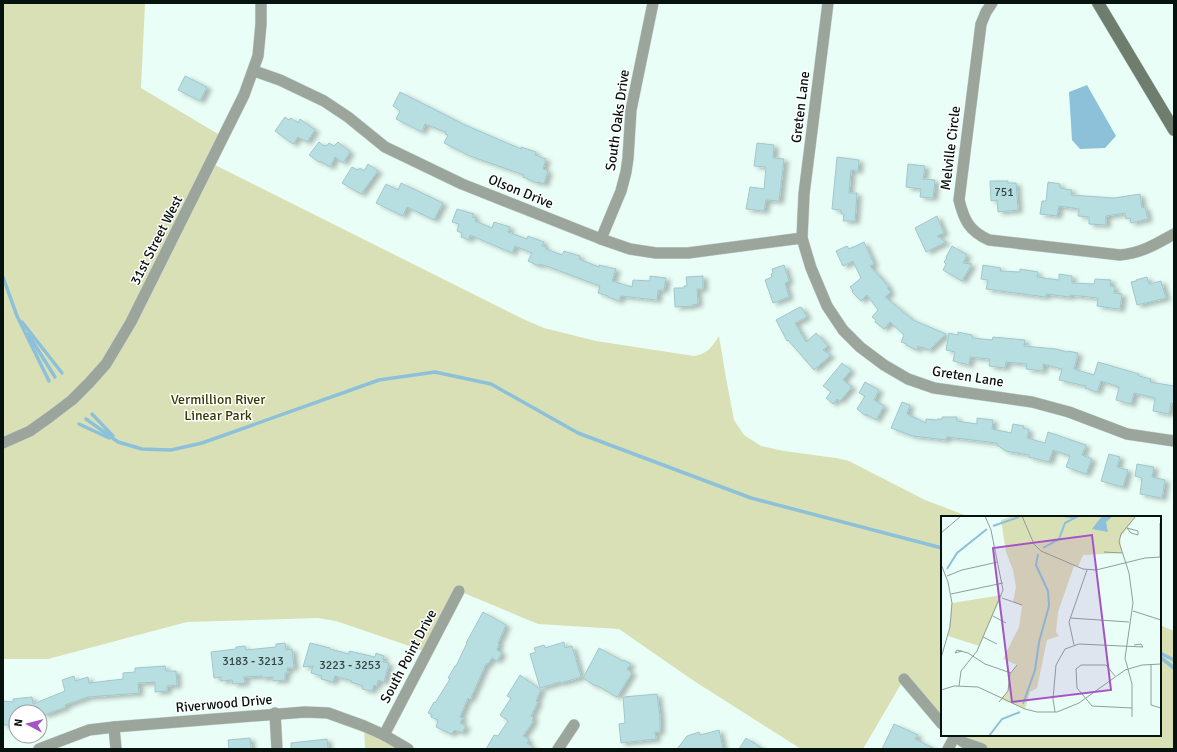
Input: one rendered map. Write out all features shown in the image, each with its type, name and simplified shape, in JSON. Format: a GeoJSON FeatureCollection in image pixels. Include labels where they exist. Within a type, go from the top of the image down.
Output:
{"type":"FeatureCollection","features":[{"type":"Feature","properties":{"kind":"street","name":"31st Street West"},"geometry":{"type":"LineString","coordinates":[[3,443],[30,431],[67,404],[106,364],[132,322],[244,95],[254,71],[260,47],[261,3]]}},
{"type":"Feature","properties":{"kind":"street","name":"South Oaks Drive"},"geometry":{"type":"LineString","coordinates":[[601,239],[621,191],[626,172],[631,110],[653,3]]}},
{"type":"Feature","properties":{"kind":"street","name":"Greten Lane"},"geometry":{"type":"LineString","coordinates":[[828,3],[804,194],[802,238],[811,268],[827,306],[843,330],[860,347],[884,365],[908,379],[934,388],[1032,402],[1069,412],[1127,434],[1174,441]]}},
{"type":"Feature","properties":{"kind":"street","name":"Melville Circle"},"geometry":{"type":"LineString","coordinates":[[992,3],[981,24],[959,200],[966,221],[972,230],[979,236],[989,240],[1120,255],[1132,254],[1146,250],[1174,234]]}},
{"type":"Feature","properties":{"kind":"street"},"geometry":{"type":"LineString","coordinates":[[1098,3],[1174,130]]}},
{"type":"Feature","properties":{"kind":"street","name":"Olson Drive"},"geometry":{"type":"LineString","coordinates":[[254,71],[280,80],[324,102],[348,117],[385,147],[462,184],[630,249],[656,253],[688,253],[802,238]]}},
{"type":"Feature","properties":{"kind":"street","name":"South Point Drive"},"geometry":{"type":"LineString","coordinates":[[384,735],[459,591]]}},
{"type":"Feature","properties":{"kind":"street"},"geometry":{"type":"LineString","coordinates":[[904,679],[941,723]]}},
{"type":"Feature","properties":{"kind":"street","name":"Riverwood Drive"},"geometry":{"type":"LineString","coordinates":[[39,749],[89,730],[275,713],[305,712],[328,714],[364,726],[384,735],[408,749]]}},
{"type":"Feature","properties":{"kind":"street"},"geometry":{"type":"LineString","coordinates":[[275,713],[277,749]]}},
{"type":"Feature","properties":{"kind":"street"},"geometry":{"type":"LineString","coordinates":[[558,749],[574,725]]}},
{"type":"Feature","properties":{"kind":"street"},"geometry":{"type":"LineString","coordinates":[[114,727],[116,749]]}},
{"type":"Feature","properties":{"kind":"street"},"geometry":{"type":"LineString","coordinates":[[948,749],[954,736],[964,743],[982,749]]}},
{"type":"Feature","properties":{"kind":"green space","name":"Vermillion River Linear Park"},"geometry":{"type":"Polygon","coordinates":[[[3,3],[145,3],[141,88],[223,137],[211,163],[523,319],[544,328],[596,341],[694,356],[702,354],[709,349],[719,336],[734,420],[744,435],[761,446],[849,461],[925,500],[967,516],[941,516],[941,723],[904,679],[863,749],[801,749],[694,681],[619,629],[538,624],[459,591],[427,652],[336,621],[318,618],[187,622],[48,659],[3,659],[3,3]]]}},
{"type":"Feature","properties":{"kind":"green space"},"geometry":{"type":"Polygon","coordinates":[[[1161,625],[1174,631],[1174,749],[982,749],[955,736],[1161,736],[1161,625]]]}},
{"type":"Feature","properties":{"kind":"green space"},"geometry":{"type":"Polygon","coordinates":[[[364,726],[408,749],[365,749],[364,726]]]}},
{"type":"Feature","properties":{"kind":"water"},"geometry":{"type":"Polygon","coordinates":[[[1087,85],[1116,136],[1105,148],[1080,149],[1072,140],[1069,92],[1087,85]]]}},
{"type":"Feature","properties":{"kind":"building"},"geometry":{"type":"Polygon","coordinates":[[[185,76],[207,87],[200,101],[178,90],[185,76]]]}},
{"type":"Feature","properties":{"kind":"building"},"geometry":{"type":"Polygon","coordinates":[[[400,92],[465,125],[521,149],[521,147],[536,152],[535,155],[546,159],[543,169],[548,171],[544,184],[537,183],[523,177],[524,175],[470,156],[444,143],[448,135],[445,134],[446,132],[425,124],[422,132],[396,119],[400,111],[393,106],[400,92]]]}},
{"type":"Feature","properties":{"kind":"building"},"geometry":{"type":"Polygon","coordinates":[[[285,117],[289,120],[291,118],[298,123],[300,119],[315,130],[307,142],[298,137],[293,144],[275,131],[285,117]]]}},
{"type":"Feature","properties":{"kind":"building"},"geometry":{"type":"Polygon","coordinates":[[[319,142],[324,146],[327,146],[329,143],[334,146],[338,142],[350,152],[343,163],[335,157],[330,167],[309,155],[319,142]]]}},
{"type":"Feature","properties":{"kind":"building"},"geometry":{"type":"Polygon","coordinates":[[[757,143],[774,145],[773,158],[784,159],[779,201],[766,200],[764,211],[746,209],[750,187],[764,189],[766,167],[754,166],[757,143]]]}},
{"type":"Feature","properties":{"kind":"building"},"geometry":{"type":"Polygon","coordinates":[[[837,157],[859,160],[858,171],[851,170],[849,193],[857,193],[855,221],[843,221],[844,214],[841,214],[841,210],[832,209],[837,157]]]}},
{"type":"Feature","properties":{"kind":"building"},"geometry":{"type":"Polygon","coordinates":[[[368,164],[378,171],[361,194],[342,183],[352,167],[358,170],[360,168],[364,171],[368,164]]]}},
{"type":"Feature","properties":{"kind":"building"},"geometry":{"type":"Polygon","coordinates":[[[908,164],[925,166],[923,179],[935,180],[933,198],[920,197],[921,189],[906,187],[908,164]]]}},
{"type":"Feature","properties":{"kind":"building"},"geometry":{"type":"Polygon","coordinates":[[[990,181],[1008,181],[1008,183],[1016,183],[1018,210],[998,212],[997,200],[991,201],[990,181]]]}},
{"type":"Feature","properties":{"kind":"building"},"geometry":{"type":"Polygon","coordinates":[[[1048,182],[1060,184],[1060,188],[1072,190],[1071,195],[1114,198],[1140,194],[1142,208],[1145,207],[1148,219],[1131,223],[1130,218],[1126,219],[1125,213],[1106,216],[1106,225],[1089,224],[1089,217],[1078,216],[1079,209],[1059,206],[1057,216],[1040,214],[1042,201],[1046,201],[1048,182]]]}},
{"type":"Feature","properties":{"kind":"building"},"geometry":{"type":"Polygon","coordinates":[[[401,183],[443,203],[434,220],[407,207],[403,216],[376,203],[386,184],[398,190],[401,183]]]}},
{"type":"Feature","properties":{"kind":"building"},"geometry":{"type":"Polygon","coordinates":[[[457,209],[474,214],[472,217],[476,218],[475,221],[492,228],[494,222],[510,227],[508,232],[527,239],[528,236],[544,242],[542,246],[546,247],[546,249],[562,255],[564,251],[580,256],[579,259],[599,267],[599,265],[616,269],[612,281],[632,287],[633,280],[650,281],[650,276],[666,278],[664,290],[658,290],[657,300],[621,296],[619,301],[608,297],[598,293],[600,286],[549,267],[539,264],[539,266],[528,261],[532,253],[515,246],[512,253],[470,235],[469,240],[461,237],[462,233],[457,231],[459,224],[452,222],[457,209]]]}},
{"type":"Feature","properties":{"kind":"building"},"geometry":{"type":"Polygon","coordinates":[[[937,216],[944,233],[937,236],[946,242],[926,252],[915,228],[937,216]]]}},
{"type":"Feature","properties":{"kind":"building"},"geometry":{"type":"Polygon","coordinates":[[[864,242],[874,264],[870,266],[889,287],[887,288],[891,292],[885,297],[913,320],[946,334],[929,350],[918,346],[917,350],[901,342],[904,335],[890,322],[884,329],[875,322],[876,320],[872,317],[878,310],[867,295],[861,301],[852,292],[853,291],[850,287],[861,278],[853,261],[843,266],[836,251],[847,246],[849,249],[864,242]]]}},
{"type":"Feature","properties":{"kind":"building"},"geometry":{"type":"Polygon","coordinates":[[[952,246],[967,255],[963,263],[972,264],[962,281],[943,270],[946,264],[944,262],[952,246]]]}},
{"type":"Feature","properties":{"kind":"building"},"geometry":{"type":"Polygon","coordinates":[[[784,265],[789,281],[785,283],[789,297],[773,303],[765,280],[772,277],[772,269],[784,265]]]}},
{"type":"Feature","properties":{"kind":"building"},"geometry":{"type":"Polygon","coordinates":[[[983,265],[1001,268],[1000,271],[1020,272],[1020,269],[1038,272],[1037,277],[1059,280],[1059,274],[1072,276],[1072,283],[1094,284],[1095,279],[1111,280],[1110,286],[1115,287],[1114,293],[1122,294],[1120,309],[1097,306],[1098,298],[1046,294],[1046,297],[986,289],[988,280],[981,279],[983,265]]]}},
{"type":"Feature","properties":{"kind":"building"},"geometry":{"type":"Polygon","coordinates":[[[703,276],[703,289],[697,289],[698,304],[692,306],[675,307],[674,288],[684,288],[684,286],[687,286],[686,277],[703,276]]]}},
{"type":"Feature","properties":{"kind":"building"},"geometry":{"type":"Polygon","coordinates":[[[1147,277],[1149,284],[1161,281],[1166,298],[1137,305],[1131,282],[1147,277]]]}},
{"type":"Feature","properties":{"kind":"building"},"geometry":{"type":"Polygon","coordinates":[[[800,307],[807,317],[795,323],[806,342],[816,333],[828,346],[823,350],[831,355],[814,370],[788,340],[787,341],[776,320],[800,307]]]}},
{"type":"Feature","properties":{"kind":"building"},"geometry":{"type":"Polygon","coordinates":[[[958,332],[972,335],[972,338],[992,340],[993,337],[1025,340],[1024,346],[1078,353],[1074,369],[1094,375],[1098,362],[1139,374],[1139,376],[1151,379],[1150,382],[1174,386],[1174,404],[1171,403],[1169,414],[1153,411],[1155,398],[1134,393],[1131,404],[1116,400],[1119,387],[1101,381],[1097,392],[1085,388],[1086,386],[1059,380],[1062,369],[1043,364],[1043,371],[1026,369],[1027,364],[1006,362],[1005,368],[989,366],[990,359],[970,357],[969,365],[953,361],[955,352],[946,350],[949,333],[958,335],[958,332]]]}},
{"type":"Feature","properties":{"kind":"building"},"geometry":{"type":"Polygon","coordinates":[[[842,363],[851,370],[843,380],[852,387],[840,401],[837,399],[833,404],[826,398],[831,392],[823,386],[842,363]]]}},
{"type":"Feature","properties":{"kind":"building"},"geometry":{"type":"Polygon","coordinates":[[[865,382],[879,390],[874,400],[884,406],[876,420],[866,414],[866,416],[857,409],[865,396],[859,393],[865,382]]]}},
{"type":"Feature","properties":{"kind":"building"},"geometry":{"type":"Polygon","coordinates":[[[902,402],[910,405],[907,414],[926,423],[926,419],[937,420],[942,419],[942,417],[957,417],[957,421],[977,424],[977,418],[993,420],[992,429],[1011,433],[1013,424],[1024,426],[1023,428],[1029,430],[1027,438],[1045,443],[1048,432],[1086,445],[1082,455],[1092,459],[1086,474],[1066,467],[1070,456],[1053,450],[1049,462],[1029,457],[1029,455],[1006,451],[997,445],[997,443],[947,437],[946,440],[913,436],[891,428],[902,402]]]}},
{"type":"Feature","properties":{"kind":"building"},"geometry":{"type":"Polygon","coordinates":[[[1109,454],[1120,457],[1117,467],[1128,470],[1123,487],[1101,481],[1109,454]]]}},
{"type":"Feature","properties":{"kind":"building"},"geometry":{"type":"Polygon","coordinates":[[[1137,464],[1154,467],[1152,477],[1165,480],[1162,498],[1140,494],[1142,478],[1135,476],[1137,464]]]}},
{"type":"Feature","properties":{"kind":"building"},"geometry":{"type":"Polygon","coordinates":[[[483,612],[506,625],[498,643],[497,650],[502,653],[497,661],[492,658],[488,664],[486,664],[470,700],[468,698],[460,717],[463,718],[460,723],[466,726],[462,733],[455,730],[451,734],[436,727],[438,720],[431,717],[431,714],[428,713],[450,679],[448,678],[456,666],[466,643],[483,612]]]}},
{"type":"Feature","properties":{"kind":"building"},"geometry":{"type":"Polygon","coordinates":[[[564,642],[565,648],[572,646],[581,677],[540,688],[530,654],[536,652],[534,648],[544,645],[545,648],[564,642]]]}},
{"type":"Feature","properties":{"kind":"building"},"geometry":{"type":"Polygon","coordinates":[[[285,643],[286,650],[292,649],[294,668],[287,668],[288,673],[285,673],[285,680],[273,681],[273,677],[262,678],[262,676],[244,677],[245,683],[233,684],[232,680],[221,681],[221,677],[214,678],[211,652],[236,649],[236,647],[245,646],[246,650],[276,647],[276,644],[285,643]]]}},
{"type":"Feature","properties":{"kind":"building"},"geometry":{"type":"Polygon","coordinates":[[[310,643],[349,654],[349,651],[375,657],[376,653],[384,656],[383,662],[389,663],[384,682],[378,680],[377,686],[374,685],[372,691],[362,689],[363,686],[335,676],[333,682],[321,679],[322,676],[311,673],[313,666],[303,667],[310,643]]]}},
{"type":"Feature","properties":{"kind":"building"},"geometry":{"type":"Polygon","coordinates":[[[599,648],[631,664],[627,669],[632,673],[617,697],[583,678],[599,648]]]}},
{"type":"Feature","properties":{"kind":"building"},"geometry":{"type":"Polygon","coordinates":[[[165,666],[166,671],[176,671],[177,685],[167,686],[167,691],[155,692],[155,682],[138,683],[139,693],[88,697],[65,705],[66,707],[48,714],[48,704],[33,704],[65,691],[62,680],[74,676],[75,681],[88,677],[89,683],[123,679],[123,673],[135,672],[135,668],[165,666]]]}},
{"type":"Feature","properties":{"kind":"building"},"geometry":{"type":"Polygon","coordinates":[[[520,675],[541,690],[536,701],[538,702],[531,716],[534,718],[532,720],[533,722],[523,736],[529,740],[527,743],[535,749],[486,749],[494,735],[498,736],[508,721],[500,715],[511,698],[507,696],[520,675]]]}},
{"type":"Feature","properties":{"kind":"building"},"geometry":{"type":"Polygon","coordinates":[[[657,694],[660,732],[655,732],[656,739],[621,743],[619,724],[625,723],[623,697],[657,694]]]}},
{"type":"Feature","properties":{"kind":"building"},"geometry":{"type":"Polygon","coordinates":[[[32,697],[33,704],[8,704],[8,725],[3,725],[3,701],[13,702],[13,699],[32,697]]]}},
{"type":"Feature","properties":{"kind":"building"},"geometry":{"type":"Polygon","coordinates":[[[894,724],[918,735],[915,739],[935,749],[882,749],[894,724]]]}},
{"type":"Feature","properties":{"kind":"building"},"geometry":{"type":"Polygon","coordinates":[[[719,730],[723,749],[677,749],[687,736],[699,732],[700,735],[719,730]]]}},
{"type":"Feature","properties":{"kind":"building"},"geometry":{"type":"Polygon","coordinates":[[[250,738],[251,749],[229,749],[228,740],[250,738]]]}},
{"type":"Feature","properties":{"kind":"building"},"geometry":{"type":"Polygon","coordinates":[[[746,738],[763,749],[739,749],[746,738]]]}},
{"type":"Feature","properties":{"kind":"building"},"geometry":{"type":"Polygon","coordinates":[[[327,739],[328,749],[291,749],[291,743],[327,739]]]}},
{"type":"Feature","properties":{"kind":"waterway"},"geometry":{"type":"LineString","coordinates":[[3,277],[17,316],[49,381]]}},
{"type":"Feature","properties":{"kind":"waterway"},"geometry":{"type":"LineString","coordinates":[[22,322],[62,373]]}},
{"type":"Feature","properties":{"kind":"waterway"},"geometry":{"type":"LineString","coordinates":[[28,334],[55,377]]}},
{"type":"Feature","properties":{"kind":"waterway"},"geometry":{"type":"LineString","coordinates":[[86,419],[118,442],[142,449],[171,450],[202,443],[379,380],[435,372],[491,384],[578,433],[751,498],[941,548]]}},
{"type":"Feature","properties":{"kind":"waterway"},"geometry":{"type":"LineString","coordinates":[[92,414],[113,436]]}},
{"type":"Feature","properties":{"kind":"waterway"},"geometry":{"type":"LineString","coordinates":[[79,424],[109,438]]}},
{"type":"Feature","properties":{"kind":"waterway"},"geometry":{"type":"LineString","coordinates":[[1161,654],[1174,660]]}},
{"type":"Feature","properties":{"kind":"waterway"},"geometry":{"type":"LineString","coordinates":[[1161,658],[1174,668]]}}]}
